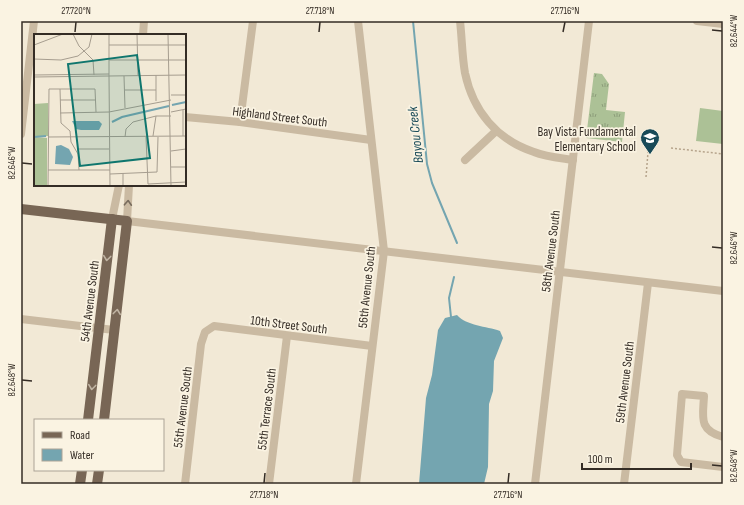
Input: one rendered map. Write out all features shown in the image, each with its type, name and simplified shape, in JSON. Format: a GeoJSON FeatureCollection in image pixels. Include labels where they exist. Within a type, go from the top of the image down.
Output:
{"type":"FeatureCollection","features":[{"type":"Feature","properties":{"kind":"main road"},"geometry":{"type":"LineString","coordinates":[[21,209],[127,221],[104,419]]}},
{"type":"Feature","properties":{"kind":"main road","name":"54th Avenue South"},"geometry":{"type":"LineString","coordinates":[[88,419],[112,219]]}},
{"type":"Feature","properties":{"kind":"main road"},"geometry":{"type":"LineString","coordinates":[[80,484],[82,471]]}},
{"type":"Feature","properties":{"kind":"main road"},"geometry":{"type":"LineString","coordinates":[[97,484],[99,471]]}},
{"type":"Feature","properties":{"kind":"street"},"geometry":{"type":"LineString","coordinates":[[21,134],[34,21]]}},
{"type":"Feature","properties":{"kind":"street"},"geometry":{"type":"LineString","coordinates":[[143,34],[144,21]]}},
{"type":"Feature","properties":{"kind":"street"},"geometry":{"type":"LineString","coordinates":[[240,122],[253,21]]}},
{"type":"Feature","properties":{"kind":"street","name":"56th Avenue South"},"geometry":{"type":"LineString","coordinates":[[356,484],[384,252],[358,21]]}},
{"type":"Feature","properties":{"kind":"street"},"geometry":{"type":"LineString","coordinates":[[460,21],[465,72],[471,94],[495,132],[514,144],[534,153],[573,160]]}},
{"type":"Feature","properties":{"kind":"street","name":"58th Avenue South"},"geometry":{"type":"LineString","coordinates":[[535,484],[589,21]]}},
{"type":"Feature","properties":{"kind":"street"},"geometry":{"type":"LineString","coordinates":[[697,21],[723,24]]}},
{"type":"Feature","properties":{"kind":"street","name":"Highland Street South"},"geometry":{"type":"LineString","coordinates":[[186,117],[240,122],[371,140]]}},
{"type":"Feature","properties":{"kind":"street"},"geometry":{"type":"LineString","coordinates":[[465,160],[495,132]]}},
{"type":"Feature","properties":{"kind":"street","name":"54th Avenue South"},"geometry":{"type":"LineString","coordinates":[[112,219],[119,186]]}},
{"type":"Feature","properties":{"kind":"street"},"geometry":{"type":"LineString","coordinates":[[129,186],[127,221],[723,292]]}},
{"type":"Feature","properties":{"kind":"street","name":"59th Avenue South"},"geometry":{"type":"LineString","coordinates":[[624,484],[648,283]]}},
{"type":"Feature","properties":{"kind":"street"},"geometry":{"type":"LineString","coordinates":[[21,319],[114,330]]}},
{"type":"Feature","properties":{"kind":"street","name":"10th Street South"},"geometry":{"type":"LineString","coordinates":[[205,332],[214,326],[372,346]]}},
{"type":"Feature","properties":{"kind":"street","name":"55th Avenue South"},"geometry":{"type":"LineString","coordinates":[[185,484],[201,344],[205,332]]}},
{"type":"Feature","properties":{"kind":"street","name":"55th Terrace South"},"geometry":{"type":"LineString","coordinates":[[269,484],[287,336]]}},
{"type":"Feature","properties":{"kind":"street"},"geometry":{"type":"LineString","coordinates":[[723,437],[706,428],[702,422],[704,396],[682,394],[677,455],[681,462],[723,467]]}},
{"type":"Feature","properties":{"kind":"path"},"geometry":{"type":"LineString","coordinates":[[646,177],[649,140]]}},
{"type":"Feature","properties":{"kind":"path"},"geometry":{"type":"LineString","coordinates":[[670,148],[723,154]]}},
{"type":"Feature","properties":{"kind":"green space"},"geometry":{"type":"Polygon","coordinates":[[[594,73],[602,74],[609,84],[606,110],[625,112],[622,142],[586,138],[594,73]]]}},
{"type":"Feature","properties":{"kind":"green space"},"geometry":{"type":"Polygon","coordinates":[[[700,108],[723,111],[723,144],[696,141],[700,108]]]}},
{"type":"Feature","properties":{"kind":"water"},"geometry":{"type":"Polygon","coordinates":[[[457,315],[461,319],[471,324],[500,331],[503,338],[494,361],[493,391],[489,404],[488,467],[484,484],[419,484],[426,398],[432,375],[438,330],[445,318],[457,315]]]}},
{"type":"Feature","properties":{"kind":"waterway","name":"Bayou Creek"},"geometry":{"type":"LineString","coordinates":[[413,21],[427,164],[432,183],[457,243]]}},
{"type":"Feature","properties":{"kind":"waterway","name":"Bayou Creek"},"geometry":{"type":"LineString","coordinates":[[451,317],[449,298],[454,277]]}},
{"type":"Feature","properties":{"kind":"place","name":"Bay Vista Fundamental Elementary School"},"geometry":{"type":"Point","coordinates":[650,155]}}]}
